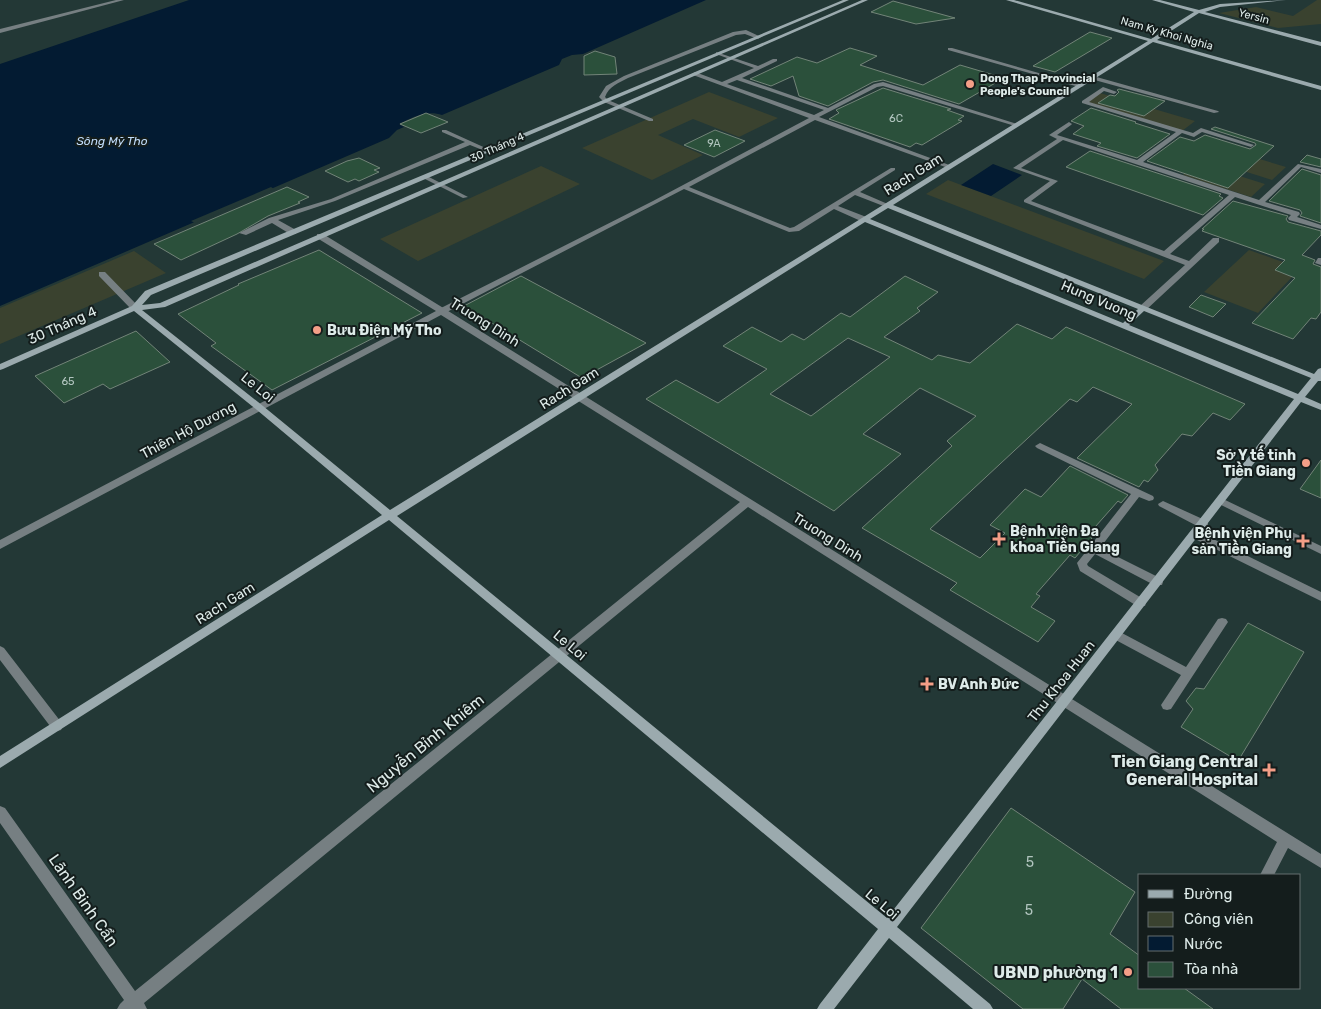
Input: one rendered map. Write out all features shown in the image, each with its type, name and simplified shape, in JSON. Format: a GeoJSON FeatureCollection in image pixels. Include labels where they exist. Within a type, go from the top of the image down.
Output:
{"type":"FeatureCollection","features":[{"type":"Feature","properties":{"kind":"main road","name":"30 Tháng 4"},"geometry":{"type":"LineString","coordinates":[[135,308],[148,292],[847,0]]}},
{"type":"Feature","properties":{"kind":"main road","name":"30 Tháng 4"},"geometry":{"type":"LineString","coordinates":[[0,367],[135,308],[162,305],[866,0]]}},
{"type":"Feature","properties":{"kind":"main road","name":"Nam Ky Khoi Nghia"},"geometry":{"type":"LineString","coordinates":[[1008,0],[1321,88]]}},
{"type":"Feature","properties":{"kind":"main road","name":"Yersin"},"geometry":{"type":"LineString","coordinates":[[1154,0],[1321,44]]}},
{"type":"Feature","properties":{"kind":"main road"},"geometry":{"type":"LineString","coordinates":[[1198,12],[1220,6],[1284,0]]}},
{"type":"Feature","properties":{"kind":"main road"},"geometry":{"type":"LineString","coordinates":[[828,8],[842,12]]}},
{"type":"Feature","properties":{"kind":"main road","name":"Rach Gam"},"geometry":{"type":"LineString","coordinates":[[0,763],[390,515],[1198,12]]}},
{"type":"Feature","properties":{"kind":"main road"},"geometry":{"type":"LineString","coordinates":[[758,36],[772,42]]}},
{"type":"Feature","properties":{"kind":"main road"},"geometry":{"type":"LineString","coordinates":[[526,134],[540,140]]}},
{"type":"Feature","properties":{"kind":"main road","name":"Hung Vuong"},"geometry":{"type":"LineString","coordinates":[[888,206],[1319,376]]}},
{"type":"Feature","properties":{"kind":"main road","name":"Hung Vuong"},"geometry":{"type":"LineString","coordinates":[[866,220],[1321,407]]}},
{"type":"Feature","properties":{"kind":"main road"},"geometry":{"type":"LineString","coordinates":[[305,227],[320,236]]}},
{"type":"Feature","properties":{"kind":"main road","name":"Le Loi"},"geometry":{"type":"LineString","coordinates":[[135,308],[390,515],[985,1009]]}},
{"type":"Feature","properties":{"kind":"main road"},"geometry":{"type":"LineString","coordinates":[[1124,326],[1143,308]]}},
{"type":"Feature","properties":{"kind":"main road","name":"Thu Khoa Huan"},"geometry":{"type":"LineString","coordinates":[[825,1009],[889,929],[1299,398],[1319,376]]}},
{"type":"Feature","properties":{"kind":"street"},"geometry":{"type":"LineString","coordinates":[[0,31],[122,0]]}},
{"type":"Feature","properties":{"kind":"street"},"geometry":{"type":"LineString","coordinates":[[651,120],[606,100],[602,97],[603,93],[610,86],[626,77],[735,33],[746,32],[758,36]]}},
{"type":"Feature","properties":{"kind":"street"},"geometry":{"type":"LineString","coordinates":[[950,49],[1081,86]]}},
{"type":"Feature","properties":{"kind":"street"},"geometry":{"type":"LineString","coordinates":[[718,54],[759,68]]}},
{"type":"Feature","properties":{"kind":"street"},"geometry":{"type":"LineString","coordinates":[[722,84],[776,60]]}},
{"type":"Feature","properties":{"kind":"street"},"geometry":{"type":"LineString","coordinates":[[695,74],[950,168]]}},
{"type":"Feature","properties":{"kind":"street"},"geometry":{"type":"LineString","coordinates":[[737,78],[829,110]]}},
{"type":"Feature","properties":{"kind":"street"},"geometry":{"type":"LineString","coordinates":[[1093,78],[1216,112]]}},
{"type":"Feature","properties":{"kind":"street","name":"Thiên Hộ Dương"},"geometry":{"type":"LineString","coordinates":[[0,545],[442,311],[880,84],[1017,126]]}},
{"type":"Feature","properties":{"kind":"street"},"geometry":{"type":"LineString","coordinates":[[1114,92],[1103,89],[1084,102],[1194,135],[1201,130],[1252,145]]}},
{"type":"Feature","properties":{"kind":"street"},"geometry":{"type":"LineString","coordinates":[[770,102],[785,95]]}},
{"type":"Feature","properties":{"kind":"street"},"geometry":{"type":"LineString","coordinates":[[1069,124],[1052,135],[1261,202],[1296,214],[1292,218],[1321,227]]}},
{"type":"Feature","properties":{"kind":"street"},"geometry":{"type":"LineString","coordinates":[[444,131],[487,150]]}},
{"type":"Feature","properties":{"kind":"street"},"geometry":{"type":"LineString","coordinates":[[1138,163],[1181,131]]}},
{"type":"Feature","properties":{"kind":"street"},"geometry":{"type":"LineString","coordinates":[[1062,138],[1016,168],[1054,181],[1026,201],[1190,264]]}},
{"type":"Feature","properties":{"kind":"street"},"geometry":{"type":"LineString","coordinates":[[243,233],[272,220],[326,203],[469,143]]}},
{"type":"Feature","properties":{"kind":"street"},"geometry":{"type":"LineString","coordinates":[[1261,202],[1300,165],[1321,171]]}},
{"type":"Feature","properties":{"kind":"street"},"geometry":{"type":"LineString","coordinates":[[684,187],[782,229],[789,230],[796,229],[893,169]]}},
{"type":"Feature","properties":{"kind":"street"},"geometry":{"type":"LineString","coordinates":[[425,176],[465,197]]}},
{"type":"Feature","properties":{"kind":"street"},"geometry":{"type":"LineString","coordinates":[[380,180],[396,189]]}},
{"type":"Feature","properties":{"kind":"street"},"geometry":{"type":"LineString","coordinates":[[854,193],[888,206]]}},
{"type":"Feature","properties":{"kind":"street"},"geometry":{"type":"LineString","coordinates":[[1164,254],[1234,194]]}},
{"type":"Feature","properties":{"kind":"street"},"geometry":{"type":"LineString","coordinates":[[833,206],[866,220]]}},
{"type":"Feature","properties":{"kind":"street"},"geometry":{"type":"LineString","coordinates":[[272,220],[292,232]]}},
{"type":"Feature","properties":{"kind":"street","name":"Truong Dinh"},"geometry":{"type":"LineString","coordinates":[[320,236],[1321,862]]}},
{"type":"Feature","properties":{"kind":"street"},"geometry":{"type":"LineString","coordinates":[[1143,308],[1216,240]]}},
{"type":"Feature","properties":{"kind":"street"},"geometry":{"type":"LineString","coordinates":[[102,274],[135,308]]}},
{"type":"Feature","properties":{"kind":"street"},"geometry":{"type":"LineString","coordinates":[[1040,446],[1149,498]]}},
{"type":"Feature","properties":{"kind":"street"},"geometry":{"type":"LineString","coordinates":[[1138,492],[1082,564],[1084,568],[1141,603]]}},
{"type":"Feature","properties":{"kind":"street"},"geometry":{"type":"LineString","coordinates":[[1221,501],[1321,550]]}},
{"type":"Feature","properties":{"kind":"street","name":"Nguyễn Bỉnh Khiêm"},"geometry":{"type":"LineString","coordinates":[[133,1006],[747,502]]}},
{"type":"Feature","properties":{"kind":"street"},"geometry":{"type":"LineString","coordinates":[[1163,504],[1203,524]]}},
{"type":"Feature","properties":{"kind":"street"},"geometry":{"type":"LineString","coordinates":[[1195,534],[1321,597]]}},
{"type":"Feature","properties":{"kind":"street"},"geometry":{"type":"LineString","coordinates":[[1093,549],[1158,582]]}},
{"type":"Feature","properties":{"kind":"street"},"geometry":{"type":"LineString","coordinates":[[1167,705],[1222,622]]}},
{"type":"Feature","properties":{"kind":"street"},"geometry":{"type":"LineString","coordinates":[[1116,634],[1188,673]]}},
{"type":"Feature","properties":{"kind":"street"},"geometry":{"type":"LineString","coordinates":[[0,651],[57,726]]}},
{"type":"Feature","properties":{"kind":"street","name":"Lãnh Binh Cẩn"},"geometry":{"type":"LineString","coordinates":[[0,812],[133,1006]]}},
{"type":"Feature","properties":{"kind":"street"},"geometry":{"type":"LineString","coordinates":[[1268,874],[1285,840]]}},
{"type":"Feature","properties":{"kind":"green space"},"geometry":{"type":"Polygon","coordinates":[[[1317,0],[1321,0],[1321,24],[1278,28],[1219,13],[1256,7],[1293,16],[1317,0]]]}},
{"type":"Feature","properties":{"kind":"green space"},"geometry":{"type":"Polygon","coordinates":[[[709,92],[778,118],[739,137],[693,119],[658,135],[703,155],[652,180],[582,148],[709,92]]]}},
{"type":"Feature","properties":{"kind":"green space"},"geometry":{"type":"Polygon","coordinates":[[[1100,93],[1195,121],[1182,131],[1086,102],[1100,93]]]}},
{"type":"Feature","properties":{"kind":"green space"},"geometry":{"type":"Polygon","coordinates":[[[1217,146],[1286,167],[1272,180],[1231,167],[1217,146]]]}},
{"type":"Feature","properties":{"kind":"green space"},"geometry":{"type":"Polygon","coordinates":[[[1198,163],[1265,184],[1251,197],[1183,175],[1198,163]]]}},
{"type":"Feature","properties":{"kind":"green space"},"geometry":{"type":"Polygon","coordinates":[[[541,166],[580,184],[418,261],[380,239],[541,166]]]}},
{"type":"Feature","properties":{"kind":"green space"},"geometry":{"type":"Polygon","coordinates":[[[948,180],[1164,261],[1144,279],[926,194],[948,180]]]}},
{"type":"Feature","properties":{"kind":"green space"},"geometry":{"type":"Polygon","coordinates":[[[1249,250],[1283,262],[1275,270],[1292,277],[1258,313],[1204,292],[1249,250]]]}},
{"type":"Feature","properties":{"kind":"green space"},"geometry":{"type":"Polygon","coordinates":[[[134,251],[166,273],[0,344],[0,308],[134,251]]]}},
{"type":"Feature","properties":{"kind":"water","name":"Sông Mỹ Tho"},"geometry":{"type":"Polygon","coordinates":[[[189,0],[706,0],[583,54],[572,55],[562,59],[559,65],[442,115],[431,113],[410,119],[399,124],[404,127],[397,130],[389,138],[0,306],[0,64],[189,0]]]}},
{"type":"Feature","properties":{"kind":"water"},"geometry":{"type":"Polygon","coordinates":[[[993,164],[1022,175],[991,196],[961,185],[993,164]]]}},
{"type":"Feature","properties":{"kind":"pier"},"geometry":{"type":"Polygon","coordinates":[[[271,187],[274,189],[195,223],[191,221],[271,187]]]}},
{"type":"Feature","properties":{"kind":"building"},"geometry":{"type":"Polygon","coordinates":[[[893,1],[955,18],[916,24],[871,12],[893,1]]]}},
{"type":"Feature","properties":{"kind":"building"},"geometry":{"type":"Polygon","coordinates":[[[1090,32],[1112,38],[1055,72],[1033,66],[1090,32]]]}},
{"type":"Feature","properties":{"kind":"building"},"geometry":{"type":"Polygon","coordinates":[[[850,48],[877,56],[860,65],[923,85],[960,65],[1004,78],[959,104],[883,80],[873,82],[828,106],[799,96],[793,76],[771,86],[750,79],[797,57],[817,63],[850,48]]]}},
{"type":"Feature","properties":{"kind":"building"},"geometry":{"type":"Polygon","coordinates":[[[595,51],[615,57],[617,74],[584,75],[584,56],[595,51]]]}},
{"type":"Feature","properties":{"kind":"building"},"geometry":{"type":"Polygon","coordinates":[[[883,88],[951,109],[947,110],[964,116],[958,120],[962,121],[922,145],[916,143],[910,147],[829,119],[839,113],[836,110],[883,88]]]}},
{"type":"Feature","properties":{"kind":"building"},"geometry":{"type":"Polygon","coordinates":[[[1119,89],[1165,101],[1144,116],[1098,103],[1110,95],[1115,96],[1119,89]]]}},
{"type":"Feature","properties":{"kind":"building"},"geometry":{"type":"Polygon","coordinates":[[[1091,108],[1170,134],[1137,158],[1097,146],[1101,143],[1073,134],[1084,126],[1071,121],[1091,108]]]}},
{"type":"Feature","properties":{"kind":"building"},"geometry":{"type":"Polygon","coordinates":[[[426,113],[448,122],[421,133],[400,124],[426,113]]]}},
{"type":"Feature","properties":{"kind":"building"},"geometry":{"type":"Polygon","coordinates":[[[1215,127],[1274,146],[1228,188],[1147,161],[1180,137],[1194,141],[1205,135],[1250,149],[1256,145],[1255,143],[1211,129],[1215,127]]]}},
{"type":"Feature","properties":{"kind":"building"},"geometry":{"type":"Polygon","coordinates":[[[715,130],[745,141],[714,157],[684,145],[715,130]]]}},
{"type":"Feature","properties":{"kind":"building"},"geometry":{"type":"Polygon","coordinates":[[[1090,151],[1221,194],[1219,196],[1223,198],[1203,215],[1066,167],[1090,151]]]}},
{"type":"Feature","properties":{"kind":"building"},"geometry":{"type":"Polygon","coordinates":[[[1307,155],[1321,159],[1321,167],[1300,162],[1307,155]]]}},
{"type":"Feature","properties":{"kind":"building"},"geometry":{"type":"Polygon","coordinates":[[[359,158],[380,168],[374,170],[379,172],[359,181],[355,179],[348,182],[325,171],[347,161],[359,158]]]}},
{"type":"Feature","properties":{"kind":"building"},"geometry":{"type":"Polygon","coordinates":[[[1302,169],[1321,175],[1321,223],[1300,216],[1302,213],[1300,210],[1269,201],[1302,169]]]}},
{"type":"Feature","properties":{"kind":"building"},"geometry":{"type":"Polygon","coordinates":[[[287,187],[309,197],[181,260],[154,244],[287,187]]]}},
{"type":"Feature","properties":{"kind":"building"},"geometry":{"type":"Polygon","coordinates":[[[1233,201],[1288,216],[1286,219],[1288,222],[1321,231],[1321,235],[1302,255],[1315,260],[1313,264],[1321,267],[1321,312],[1316,319],[1311,318],[1293,339],[1252,323],[1295,278],[1275,270],[1285,260],[1202,231],[1233,201]]]}},
{"type":"Feature","properties":{"kind":"building","name":"Bưu Điện Mỹ Tho"},"geometry":{"type":"Polygon","coordinates":[[[319,250],[422,313],[272,390],[211,346],[216,343],[178,314],[238,284],[319,250]]]}},
{"type":"Feature","properties":{"kind":"building"},"geometry":{"type":"Polygon","coordinates":[[[521,276],[646,343],[582,378],[464,306],[521,276]]]}},
{"type":"Feature","properties":{"kind":"building"},"geometry":{"type":"Polygon","coordinates":[[[905,276],[938,292],[917,308],[920,311],[884,337],[932,360],[938,355],[970,363],[1017,324],[1052,339],[1066,327],[1245,404],[1230,420],[1213,413],[1192,436],[1182,434],[1155,465],[1158,470],[1148,482],[1144,480],[1139,487],[1077,458],[1132,404],[1093,387],[1077,402],[1070,399],[930,529],[980,558],[1005,533],[990,525],[1025,489],[1041,497],[1070,466],[1128,495],[1121,503],[1118,501],[1088,535],[1092,538],[1075,558],[1070,555],[1036,594],[1040,596],[1031,607],[1055,621],[1038,642],[950,590],[957,583],[862,528],[952,446],[947,441],[976,416],[920,388],[863,434],[901,454],[834,511],[646,399],[676,380],[718,403],[767,369],[723,346],[752,327],[781,342],[792,334],[804,340],[841,313],[850,317],[905,276]],[[848,338],[770,394],[811,416],[890,357],[848,338]]]}},
{"type":"Feature","properties":{"kind":"building"},"geometry":{"type":"Polygon","coordinates":[[[1201,295],[1226,304],[1213,317],[1189,307],[1201,295]]]}},
{"type":"Feature","properties":{"kind":"building"},"geometry":{"type":"Polygon","coordinates":[[[136,331],[170,362],[110,389],[103,384],[64,403],[35,376],[136,331]]]}},
{"type":"Feature","properties":{"kind":"building"},"geometry":{"type":"Polygon","coordinates":[[[1321,460],[1321,498],[1300,489],[1321,460]]]}},
{"type":"Feature","properties":{"kind":"building"},"geometry":{"type":"Polygon","coordinates":[[[1248,623],[1304,652],[1238,761],[1181,727],[1193,709],[1186,701],[1196,688],[1204,689],[1248,623]]]}},
{"type":"Feature","properties":{"kind":"building"},"geometry":{"type":"Polygon","coordinates":[[[1011,808],[1135,892],[1110,934],[1138,955],[1138,989],[1185,989],[1213,1009],[1121,1009],[1082,979],[1063,1009],[1023,1009],[921,928],[1011,808]]]}},
{"type":"Feature","properties":{"kind":"place","name":"Dong Thap Provincial People's Council"},"geometry":{"type":"Point","coordinates":[970,84]}},
{"type":"Feature","properties":{"kind":"place","name":"Bưu Điện Mỹ Tho"},"geometry":{"type":"Point","coordinates":[317,330]}},
{"type":"Feature","properties":{"kind":"place","name":"Sở Y tế tỉnh Tiền Giang"},"geometry":{"type":"Point","coordinates":[1306,463]}},
{"type":"Feature","properties":{"kind":"place","name":"Bệnh viện Đa khoa Tiền Giang"},"geometry":{"type":"Point","coordinates":[999,539]}},
{"type":"Feature","properties":{"kind":"place","name":"Bệnh viện Phụ sản Tiền Giang"},"geometry":{"type":"Point","coordinates":[1303,541]}},
{"type":"Feature","properties":{"kind":"place","name":"BV Anh Đức"},"geometry":{"type":"Point","coordinates":[927,684]}},
{"type":"Feature","properties":{"kind":"place","name":"Tien Giang Central General Hospital"},"geometry":{"type":"Point","coordinates":[1269,770]}},
{"type":"Feature","properties":{"kind":"place","name":"UBND phường 1"},"geometry":{"type":"Point","coordinates":[1128,972]}}]}
